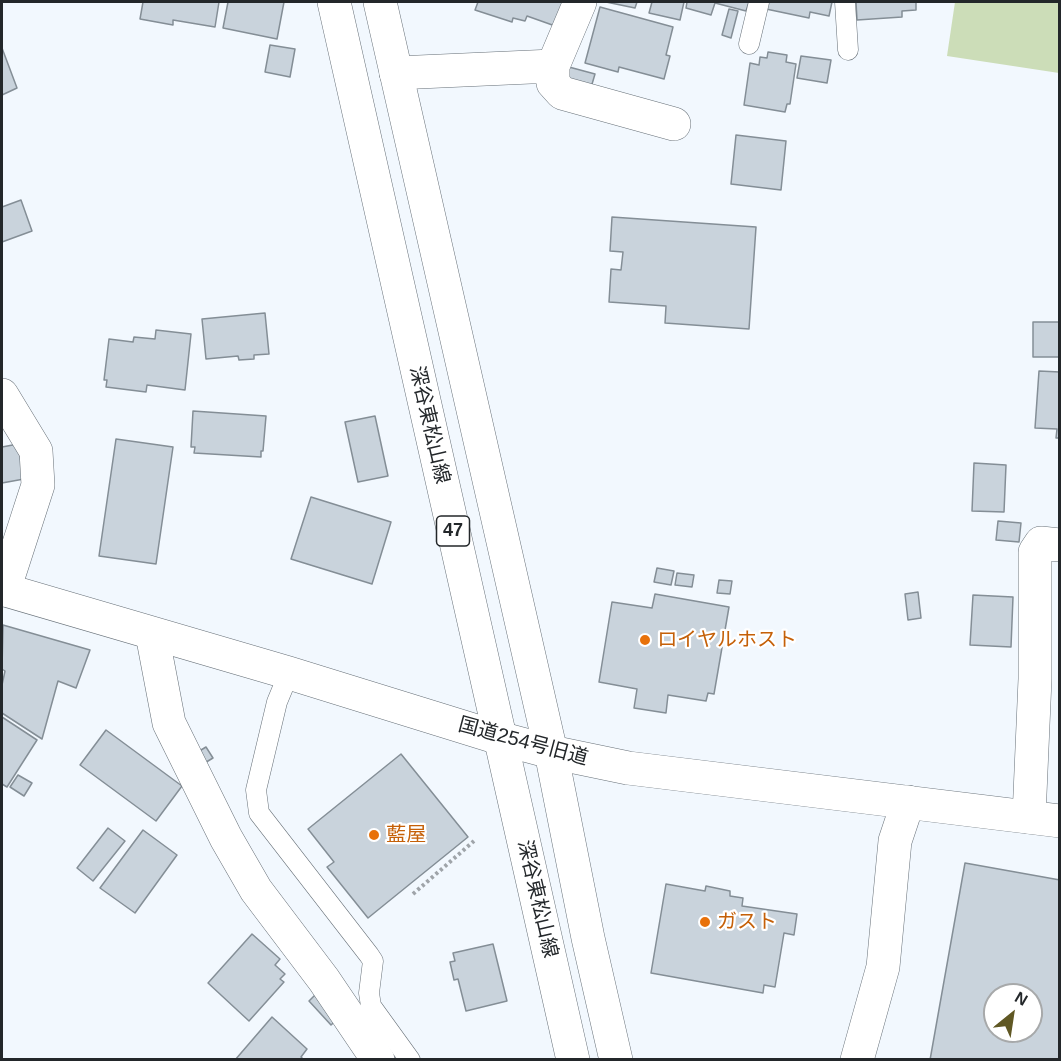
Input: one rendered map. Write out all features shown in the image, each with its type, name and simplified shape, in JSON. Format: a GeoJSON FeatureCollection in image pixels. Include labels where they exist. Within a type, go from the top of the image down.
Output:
{"type":"FeatureCollection","features":[{"type":"Feature","properties":{"kind":"street","name":"深谷東松山線"},"geometry":{"type":"LineString","coordinates":[[334,2],[573,1059]]}},
{"type":"Feature","properties":{"kind":"street","name":"47"},"geometry":{"type":"LineString","coordinates":[[380,2],[551,752],[588,938],[616,1059]]}},
{"type":"Feature","properties":{"kind":"street"},"geometry":{"type":"LineString","coordinates":[[580,2],[552,66],[553,83],[562,93],[674,124]]}},
{"type":"Feature","properties":{"kind":"street"},"geometry":{"type":"LineString","coordinates":[[396,73],[552,66]]}},
{"type":"Feature","properties":{"kind":"street"},"geometry":{"type":"LineString","coordinates":[[2,395],[36,451],[38,485],[3,590]]}},
{"type":"Feature","properties":{"kind":"street"},"geometry":{"type":"LineString","coordinates":[[1044,819],[1035,679],[1035,552],[1041,543],[1059,545]]}},
{"type":"Feature","properties":{"kind":"street","name":"国道254号旧道"},"geometry":{"type":"LineString","coordinates":[[3,590],[551,752],[628,768],[1044,819]]}},
{"type":"Feature","properties":{"kind":"street"},"geometry":{"type":"LineString","coordinates":[[152,634],[169,723],[226,838],[256,890],[324,980],[378,1059]]}},
{"type":"Feature","properties":{"kind":"street"},"geometry":{"type":"LineString","coordinates":[[857,1059],[883,967],[895,841],[908,802]]}},
{"type":"Feature","properties":{"kind":"lane"},"geometry":{"type":"LineString","coordinates":[[749,44],[759,2]]}},
{"type":"Feature","properties":{"kind":"lane"},"geometry":{"type":"LineString","coordinates":[[845,2],[848,50]]}},
{"type":"Feature","properties":{"kind":"lane"},"geometry":{"type":"LineString","coordinates":[[289,673],[277,702],[256,790],[259,813],[373,961],[369,993],[371,1006],[410,1059]]}},
{"type":"Feature","properties":{"kind":"path"},"geometry":{"type":"LineString","coordinates":[[413,894],[474,841]]}},
{"type":"Feature","properties":{"kind":"green space"},"geometry":{"type":"Polygon","coordinates":[[[955,2],[1059,2],[1059,73],[947,56],[955,2]]]}},
{"type":"Feature","properties":{"kind":"building"},"geometry":{"type":"Polygon","coordinates":[[[143,2],[219,2],[215,27],[173,20],[173,25],[140,19],[143,2]]]}},
{"type":"Feature","properties":{"kind":"building"},"geometry":{"type":"Polygon","coordinates":[[[228,2],[284,2],[277,39],[223,28],[228,2]]]}},
{"type":"Feature","properties":{"kind":"building"},"geometry":{"type":"Polygon","coordinates":[[[478,2],[566,2],[558,27],[527,16],[525,21],[513,18],[512,22],[475,10],[478,2]]]}},
{"type":"Feature","properties":{"kind":"building"},"geometry":{"type":"Polygon","coordinates":[[[606,2],[637,2],[635,8],[606,2]]]}},
{"type":"Feature","properties":{"kind":"building"},"geometry":{"type":"Polygon","coordinates":[[[652,2],[684,2],[680,20],[649,13],[652,2]]]}},
{"type":"Feature","properties":{"kind":"building"},"geometry":{"type":"Polygon","coordinates":[[[687,2],[749,2],[746,11],[715,3],[711,15],[686,8],[687,2]]]}},
{"type":"Feature","properties":{"kind":"building"},"geometry":{"type":"Polygon","coordinates":[[[767,2],[832,2],[829,16],[810,12],[809,18],[766,9],[767,2]]]}},
{"type":"Feature","properties":{"kind":"building"},"geometry":{"type":"Polygon","coordinates":[[[856,2],[916,2],[916,10],[902,11],[902,17],[857,20],[856,2]]]}},
{"type":"Feature","properties":{"kind":"building"},"geometry":{"type":"Polygon","coordinates":[[[600,7],[673,27],[666,55],[670,56],[664,79],[619,67],[618,72],[585,63],[600,7]]]}},
{"type":"Feature","properties":{"kind":"building"},"geometry":{"type":"Polygon","coordinates":[[[729,9],[738,11],[731,38],[722,35],[729,9]]]}},
{"type":"Feature","properties":{"kind":"building"},"geometry":{"type":"Polygon","coordinates":[[[270,45],[295,49],[290,77],[265,72],[270,45]]]}},
{"type":"Feature","properties":{"kind":"building"},"geometry":{"type":"Polygon","coordinates":[[[2,48],[17,88],[2,95],[2,48]]]}},
{"type":"Feature","properties":{"kind":"building"},"geometry":{"type":"Polygon","coordinates":[[[768,52],[787,55],[786,62],[796,64],[790,104],[787,104],[785,112],[744,105],[750,63],[759,65],[760,57],[767,58],[768,52]]]}},
{"type":"Feature","properties":{"kind":"building"},"geometry":{"type":"Polygon","coordinates":[[[801,56],[831,60],[827,83],[797,78],[801,56]]]}},
{"type":"Feature","properties":{"kind":"building"},"geometry":{"type":"Polygon","coordinates":[[[569,67],[595,74],[590,91],[565,84],[569,67]]]}},
{"type":"Feature","properties":{"kind":"building"},"geometry":{"type":"Polygon","coordinates":[[[736,135],[786,141],[781,190],[731,184],[736,135]]]}},
{"type":"Feature","properties":{"kind":"building"},"geometry":{"type":"Polygon","coordinates":[[[21,200],[32,231],[2,242],[2,207],[21,200]]]}},
{"type":"Feature","properties":{"kind":"building"},"geometry":{"type":"Polygon","coordinates":[[[612,217],[756,227],[749,329],[665,323],[666,306],[609,302],[611,269],[621,270],[623,252],[610,251],[612,217]]]}},
{"type":"Feature","properties":{"kind":"building"},"geometry":{"type":"Polygon","coordinates":[[[265,313],[269,354],[254,355],[254,359],[239,360],[238,356],[206,359],[202,319],[265,313]]]}},
{"type":"Feature","properties":{"kind":"building"},"geometry":{"type":"Polygon","coordinates":[[[1033,322],[1060,322],[1060,357],[1033,357],[1033,322]]]}},
{"type":"Feature","properties":{"kind":"building"},"geometry":{"type":"Polygon","coordinates":[[[156,330],[191,334],[185,390],[147,385],[146,392],[106,387],[107,380],[104,380],[109,339],[133,342],[134,337],[155,339],[156,330]]]}},
{"type":"Feature","properties":{"kind":"building"},"geometry":{"type":"Polygon","coordinates":[[[1039,371],[1060,372],[1060,438],[1056,438],[1057,429],[1035,428],[1039,371]]]}},
{"type":"Feature","properties":{"kind":"building"},"geometry":{"type":"Polygon","coordinates":[[[193,411],[266,416],[261,457],[194,453],[195,447],[191,447],[193,411]]]}},
{"type":"Feature","properties":{"kind":"building"},"geometry":{"type":"Polygon","coordinates":[[[375,416],[388,476],[358,482],[345,422],[375,416]]]}},
{"type":"Feature","properties":{"kind":"building"},"geometry":{"type":"Polygon","coordinates":[[[116,439],[173,447],[156,564],[99,556],[116,439]]]}},
{"type":"Feature","properties":{"kind":"building"},"geometry":{"type":"Polygon","coordinates":[[[18,444],[24,479],[2,483],[2,447],[18,444]]]}},
{"type":"Feature","properties":{"kind":"building"},"geometry":{"type":"Polygon","coordinates":[[[974,463],[1006,465],[1004,512],[972,511],[974,463]]]}},
{"type":"Feature","properties":{"kind":"building"},"geometry":{"type":"Polygon","coordinates":[[[311,497],[391,522],[372,584],[291,559],[311,497]]]}},
{"type":"Feature","properties":{"kind":"building"},"geometry":{"type":"Polygon","coordinates":[[[998,521],[1021,523],[1019,542],[996,540],[998,521]]]}},
{"type":"Feature","properties":{"kind":"building"},"geometry":{"type":"Polygon","coordinates":[[[657,568],[674,571],[671,585],[654,582],[657,568]]]}},
{"type":"Feature","properties":{"kind":"building"},"geometry":{"type":"Polygon","coordinates":[[[677,573],[694,575],[692,587],[675,585],[677,573]]]}},
{"type":"Feature","properties":{"kind":"building"},"geometry":{"type":"Polygon","coordinates":[[[719,580],[732,581],[730,594],[717,593],[719,580]]]}},
{"type":"Feature","properties":{"kind":"building"},"geometry":{"type":"Polygon","coordinates":[[[918,592],[921,618],[908,620],[905,594],[918,592]]]}},
{"type":"Feature","properties":{"kind":"building"},"geometry":{"type":"Polygon","coordinates":[[[655,594],[729,607],[714,694],[708,693],[706,701],[668,695],[666,713],[634,708],[637,689],[599,682],[612,602],[652,608],[655,594]]]}},
{"type":"Feature","properties":{"kind":"building"},"geometry":{"type":"Polygon","coordinates":[[[973,595],[1013,597],[1011,647],[970,645],[973,595]]]}},
{"type":"Feature","properties":{"kind":"building"},"geometry":{"type":"Polygon","coordinates":[[[3,625],[90,650],[76,688],[58,681],[42,739],[2,713],[2,685],[5,671],[2,669],[3,625]]]}},
{"type":"Feature","properties":{"kind":"building"},"geometry":{"type":"Polygon","coordinates":[[[2,717],[37,740],[7,787],[2,784],[2,717]]]}},
{"type":"Feature","properties":{"kind":"building"},"geometry":{"type":"Polygon","coordinates":[[[106,730],[182,786],[156,821],[80,765],[106,730]]]}},
{"type":"Feature","properties":{"kind":"building"},"geometry":{"type":"Polygon","coordinates":[[[206,747],[213,758],[203,764],[196,753],[206,747]]]}},
{"type":"Feature","properties":{"kind":"building"},"geometry":{"type":"Polygon","coordinates":[[[401,754],[468,837],[368,918],[327,867],[334,862],[308,829],[401,754]]]}},
{"type":"Feature","properties":{"kind":"building"},"geometry":{"type":"Polygon","coordinates":[[[18,775],[32,783],[24,796],[10,787],[18,775]]]}},
{"type":"Feature","properties":{"kind":"building"},"geometry":{"type":"Polygon","coordinates":[[[108,828],[125,841],[93,881],[77,868],[108,828]]]}},
{"type":"Feature","properties":{"kind":"building"},"geometry":{"type":"Polygon","coordinates":[[[143,830],[177,855],[135,913],[100,888],[143,830]]]}},
{"type":"Feature","properties":{"kind":"building"},"geometry":{"type":"Polygon","coordinates":[[[965,863],[1060,880],[1060,1060],[930,1060],[965,863]]]}},
{"type":"Feature","properties":{"kind":"building"},"geometry":{"type":"Polygon","coordinates":[[[666,884],[705,891],[706,886],[730,891],[730,896],[743,898],[742,906],[797,914],[794,935],[784,933],[775,987],[764,985],[763,993],[651,973],[666,884]]]}},
{"type":"Feature","properties":{"kind":"building"},"geometry":{"type":"Polygon","coordinates":[[[252,934],[280,959],[275,965],[285,974],[280,979],[284,982],[249,1021],[208,983],[252,934]]]}},
{"type":"Feature","properties":{"kind":"building"},"geometry":{"type":"Polygon","coordinates":[[[493,944],[507,1001],[466,1011],[458,979],[454,980],[450,962],[455,961],[453,953],[493,944]]]}},
{"type":"Feature","properties":{"kind":"building"},"geometry":{"type":"Polygon","coordinates":[[[317,993],[340,1017],[331,1025],[309,1001],[317,993]]]}},
{"type":"Feature","properties":{"kind":"building"},"geometry":{"type":"Polygon","coordinates":[[[272,1017],[307,1049],[301,1057],[304,1060],[235,1060],[272,1017]]]}},
{"type":"Feature","properties":{"kind":"place","name":"ロイヤルホスト"},"geometry":{"type":"Point","coordinates":[645,640]}},
{"type":"Feature","properties":{"kind":"place","name":"藍屋"},"geometry":{"type":"Point","coordinates":[374,835]}},
{"type":"Feature","properties":{"kind":"place","name":"ガスト"},"geometry":{"type":"Point","coordinates":[705,922]}}]}
